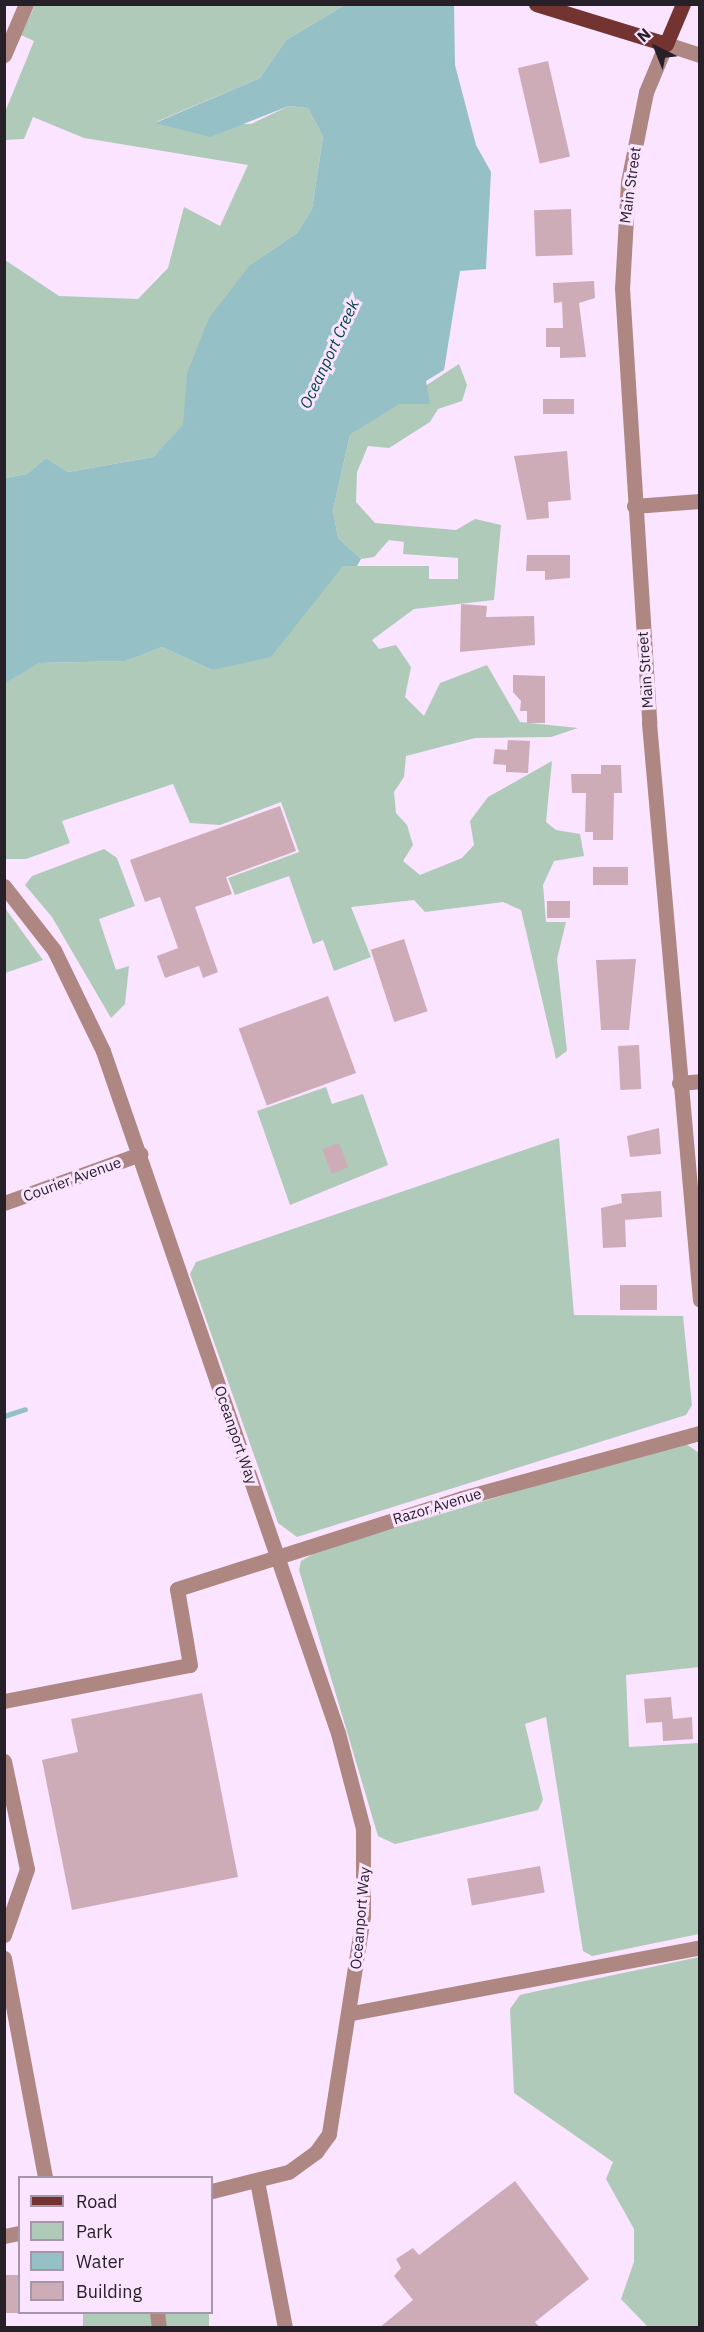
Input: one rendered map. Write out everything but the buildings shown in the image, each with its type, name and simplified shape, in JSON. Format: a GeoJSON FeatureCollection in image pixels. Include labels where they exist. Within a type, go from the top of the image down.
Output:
{"type":"FeatureCollection","features":[{"type":"Feature","properties":{"kind":"main road"},"geometry":{"type":"LineString","coordinates":[[536,4],[666,44],[683,4]]}},
{"type":"Feature","properties":{"kind":"street"},"geometry":{"type":"LineString","coordinates":[[4,55],[26,4]]}},
{"type":"Feature","properties":{"kind":"street"},"geometry":{"type":"LineString","coordinates":[[666,44],[699,55]]}},
{"type":"Feature","properties":{"kind":"street","name":"Main Street"},"geometry":{"type":"LineString","coordinates":[[666,44],[646,92],[623,229],[623,356],[699,1300]]}},
{"type":"Feature","properties":{"kind":"street"},"geometry":{"type":"LineString","coordinates":[[634,506],[699,501]]}},
{"type":"Feature","properties":{"kind":"street","name":"Oceanport Way"},"geometry":{"type":"LineString","coordinates":[[4,886],[77,992],[140,1155],[354,1783],[363,1828],[365,1889],[351,2013],[335,2112],[325,2143],[304,2163],[257,2181],[213,2191]]}},
{"type":"Feature","properties":{"kind":"street"},"geometry":{"type":"LineString","coordinates":[[680,1083],[699,1081]]}},
{"type":"Feature","properties":{"kind":"street","name":"Courier Avenue"},"geometry":{"type":"LineString","coordinates":[[4,1203],[140,1155]]}},
{"type":"Feature","properties":{"kind":"street","name":"Razor Avenue"},"geometry":{"type":"LineString","coordinates":[[4,1701],[190,1665],[177,1589],[462,1498],[699,1433]]}},
{"type":"Feature","properties":{"kind":"street"},"geometry":{"type":"LineString","coordinates":[[4,1761],[27,1869],[4,1935]]}},
{"type":"Feature","properties":{"kind":"street"},"geometry":{"type":"LineString","coordinates":[[351,2013],[699,1947]]}},
{"type":"Feature","properties":{"kind":"street"},"geometry":{"type":"LineString","coordinates":[[4,1958],[6,1987],[45,2176]]}},
{"type":"Feature","properties":{"kind":"street"},"geometry":{"type":"LineString","coordinates":[[257,2181],[285,2328]]}},
{"type":"Feature","properties":{"kind":"green space"},"geometry":{"type":"Polygon","coordinates":[[[35,5],[345,5],[286,40],[260,78],[156,122],[251,124],[289,106],[308,108],[323,137],[312,209],[297,233],[250,265],[188,372],[184,425],[153,457],[68,472],[46,458],[27,474],[5,478],[5,260],[59,296],[138,299],[168,268],[184,207],[220,226],[248,165],[84,138],[33,117],[24,139],[5,140],[5,112],[34,41],[21,35],[35,5]]]}},
{"type":"Feature","properties":{"kind":"green space"},"geometry":{"type":"Polygon","coordinates":[[[459,364],[467,385],[462,401],[438,409],[430,422],[389,448],[368,446],[357,472],[356,502],[375,523],[456,530],[475,519],[501,525],[494,600],[414,609],[372,640],[379,649],[396,645],[411,667],[405,697],[424,716],[440,683],[487,665],[520,722],[578,728],[551,737],[475,738],[406,756],[404,777],[394,792],[396,813],[407,825],[413,845],[403,861],[420,875],[462,858],[474,845],[470,821],[488,797],[552,761],[546,822],[556,830],[580,834],[584,856],[554,861],[543,885],[546,922],[566,922],[557,959],[567,1051],[556,1059],[521,910],[503,902],[425,912],[414,900],[351,907],[371,957],[334,971],[323,940],[313,944],[289,876],[235,895],[228,878],[299,852],[281,802],[220,825],[190,823],[173,784],[62,821],[70,843],[26,859],[4,859],[4,683],[40,663],[126,661],[162,647],[212,670],[343,566],[429,566],[429,579],[458,579],[458,558],[403,554],[404,542],[389,540],[374,557],[361,559],[338,538],[333,510],[350,435],[459,364]]]}},
{"type":"Feature","properties":{"kind":"green space"},"geometry":{"type":"Polygon","coordinates":[[[104,849],[117,858],[135,906],[99,919],[116,970],[129,966],[125,1004],[111,1018],[52,917],[25,885],[32,876],[104,849]]]}},
{"type":"Feature","properties":{"kind":"green space"},"geometry":{"type":"Polygon","coordinates":[[[5,908],[43,960],[4,973],[5,908]]]}},
{"type":"Feature","properties":{"kind":"green space"},"geometry":{"type":"Polygon","coordinates":[[[326,1087],[332,1104],[363,1094],[388,1165],[290,1205],[257,1111],[326,1087]]]}},
{"type":"Feature","properties":{"kind":"green space"},"geometry":{"type":"Polygon","coordinates":[[[559,1138],[574,1315],[683,1316],[692,1405],[686,1415],[297,1537],[278,1523],[190,1274],[196,1262],[559,1138]]]}},
{"type":"Feature","properties":{"kind":"green space"},"geometry":{"type":"Polygon","coordinates":[[[682,1441],[699,1453],[699,1667],[626,1675],[629,1747],[699,1743],[699,1934],[592,1956],[583,1951],[546,1717],[525,1724],[543,1800],[538,1810],[395,1844],[378,1836],[299,1570],[301,1561],[316,1552],[682,1441]]]}},
{"type":"Feature","properties":{"kind":"green space"},"geometry":{"type":"Polygon","coordinates":[[[699,1957],[699,2327],[648,2327],[621,2299],[634,2262],[634,2229],[606,2179],[613,2162],[514,2093],[510,2009],[520,1995],[699,1957]]]}},
{"type":"Feature","properties":{"kind":"green space"},"geometry":{"type":"Polygon","coordinates":[[[83,2314],[209,2314],[209,2327],[83,2327],[83,2314]]]}},
{"type":"Feature","properties":{"kind":"water","name":"Oceanport Creek"},"geometry":{"type":"Polygon","coordinates":[[[345,5],[454,5],[455,65],[476,145],[491,172],[486,269],[460,271],[444,370],[426,381],[430,404],[399,404],[350,435],[333,510],[338,538],[361,559],[357,566],[343,566],[271,657],[212,670],[162,647],[126,661],[40,663],[5,683],[5,478],[27,474],[46,458],[68,472],[153,457],[183,425],[187,373],[209,318],[250,265],[297,233],[312,209],[323,137],[308,108],[289,106],[210,137],[155,123],[260,78],[286,40],[345,5]]]}},
{"type":"Feature","properties":{"kind":"waterway"},"geometry":{"type":"LineString","coordinates":[[4,1416],[25,1409]]}}]}
